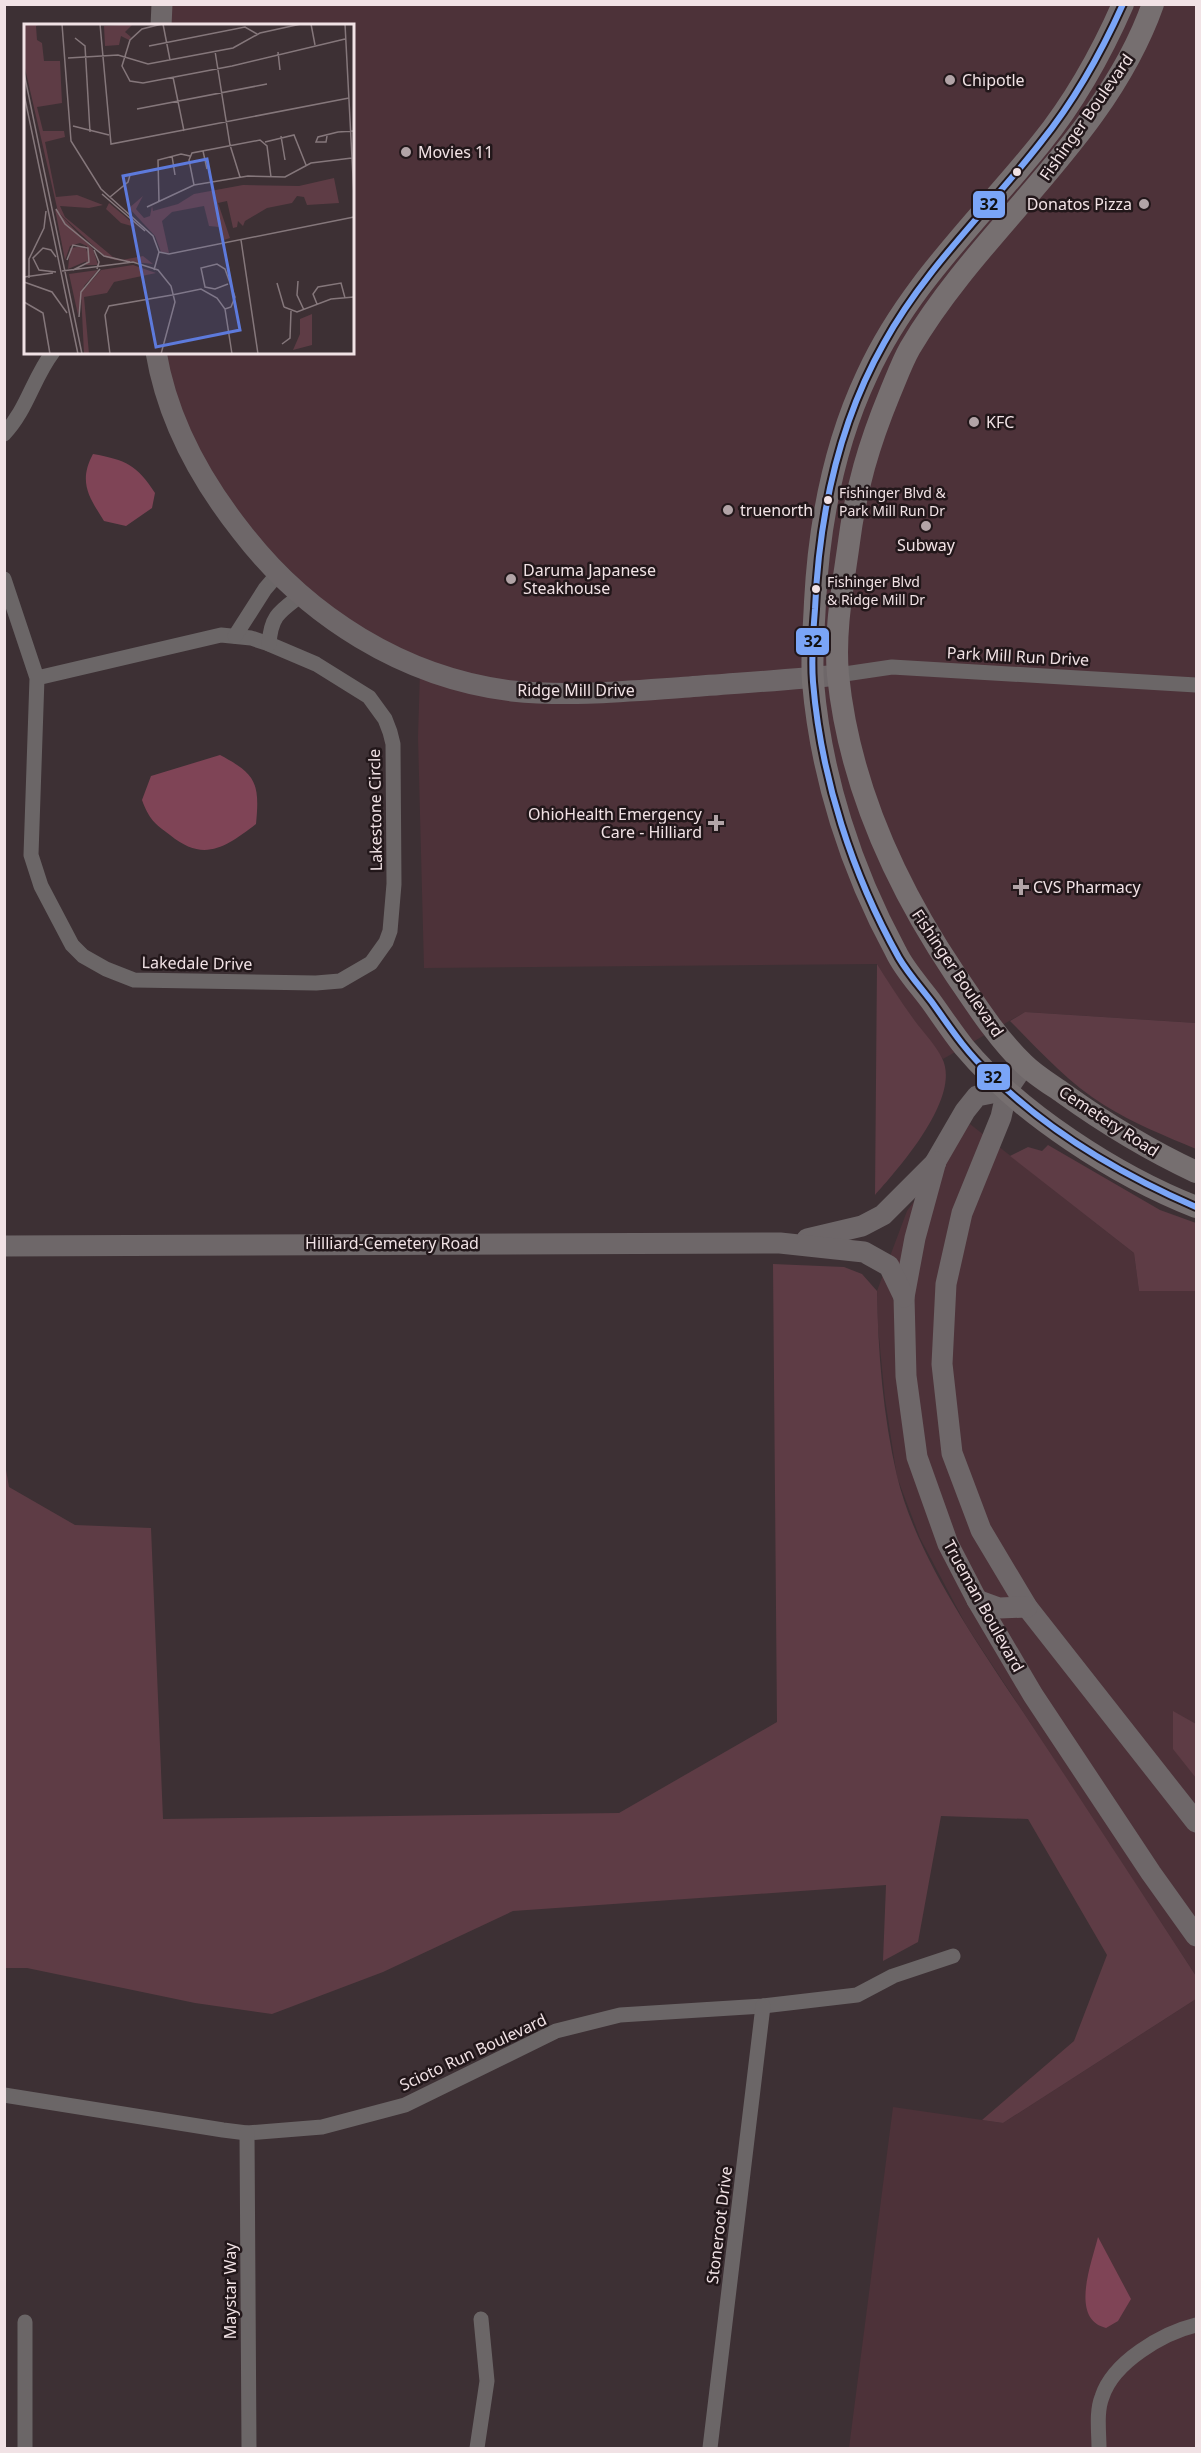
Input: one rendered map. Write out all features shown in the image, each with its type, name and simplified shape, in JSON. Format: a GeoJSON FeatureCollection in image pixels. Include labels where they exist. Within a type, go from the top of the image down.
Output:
{"type":"FeatureCollection","features":[{"type":"Feature","properties":{"kind":"main road"},"geometry":{"type":"LineString","coordinates":[[161,24],[162,4]]}},
{"type":"Feature","properties":{"kind":"main road","name":"Fishinger Boulevard"},"geometry":{"type":"LineString","coordinates":[[1007,1090],[965,1048],[897,955],[849,847],[832,796],[823,755],[813,678],[817,563],[826,508],[848,419],[890,330],[928,275],[1042,142],[1069,106],[1123,4]]}},
{"type":"Feature","properties":{"kind":"main road","name":"Fishinger Boulevard"},"geometry":{"type":"LineString","coordinates":[[1024,1065],[994,1029],[923,926],[878,833],[851,745],[838,675],[838,633],[843,587],[858,482],[875,430],[909,350],[952,287],[1059,161],[1113,86],[1133,53],[1153,4]]}},
{"type":"Feature","properties":{"kind":"main road","name":"Ridge Mill Drive"},"geometry":{"type":"LineString","coordinates":[[157,354],[177,425],[195,463],[224,509],[277,575],[300,596],[360,638],[432,673],[512,691],[606,693],[838,675]]}},
{"type":"Feature","properties":{"kind":"main road","name":"Trueman Boulevard"},"geometry":{"type":"LineString","coordinates":[[1024,1065],[1007,1090],[1001,1118],[962,1213],[946,1284],[942,1364],[952,1453],[981,1530],[1027,1607],[1197,1822]]}},
{"type":"Feature","properties":{"kind":"main road","name":"Cemetery Road"},"geometry":{"type":"LineString","coordinates":[[1024,1065],[1142,1146],[1197,1172]]}},
{"type":"Feature","properties":{"kind":"main road","name":"Trueman Boulevard"},"geometry":{"type":"LineString","coordinates":[[1007,1090],[977,1096],[964,1111],[936,1161],[915,1238],[904,1297],[906,1376],[917,1457],[948,1544],[977,1600],[1033,1695],[1151,1873],[1197,1936]]}},
{"type":"Feature","properties":{"kind":"main road","name":"Cemetery Road"},"geometry":{"type":"LineString","coordinates":[[1007,1090],[1112,1167],[1161,1193],[1197,1207]]}},
{"type":"Feature","properties":{"kind":"main road","name":"Hilliard-Cemetery Road"},"geometry":{"type":"LineString","coordinates":[[780,1243],[816,1238],[862,1226],[883,1215],[936,1161]]}},
{"type":"Feature","properties":{"kind":"main road","name":"Hilliard-Cemetery Road"},"geometry":{"type":"LineString","coordinates":[[4,1246],[780,1243],[864,1252],[889,1266],[904,1297]]}},
{"type":"Feature","properties":{"kind":"main road"},"geometry":{"type":"LineString","coordinates":[[977,1600],[999,1608],[1027,1607]]}},
{"type":"Feature","properties":{"kind":"street"},"geometry":{"type":"LineString","coordinates":[[4,434],[18,419],[44,364],[52,354]]}},
{"type":"Feature","properties":{"kind":"street"},"geometry":{"type":"LineString","coordinates":[[236,636],[265,589],[277,575]]}},
{"type":"Feature","properties":{"kind":"street","name":"Lakedale Drive"},"geometry":{"type":"LineString","coordinates":[[4,579],[37,678],[31,855],[41,886],[66,937],[83,956],[120,976],[135,980],[316,983],[351,976],[371,963],[378,953]]}},
{"type":"Feature","properties":{"kind":"street"},"geometry":{"type":"LineString","coordinates":[[269,644],[270,627],[276,614],[300,596]]}},
{"type":"Feature","properties":{"kind":"street","name":"Lakestone Circle"},"geometry":{"type":"LineString","coordinates":[[37,678],[221,635],[269,644],[316,664],[369,697],[385,718],[393,744],[394,884],[390,931],[378,953]]}},
{"type":"Feature","properties":{"kind":"street","name":"Park Mill Run Drive"},"geometry":{"type":"LineString","coordinates":[[838,675],[892,667],[1197,685]]}},
{"type":"Feature","properties":{"kind":"street","name":"Scioto Run Boulevard"},"geometry":{"type":"LineString","coordinates":[[4,2095],[201,2128],[247,2133],[322,2127],[405,2105],[556,2031],[620,2015],[763,2007],[857,1995],[893,1976],[953,1956]]}},
{"type":"Feature","properties":{"kind":"street","name":"Stoneroot Drive"},"geometry":{"type":"LineString","coordinates":[[710,2448],[763,2007]]}},
{"type":"Feature","properties":{"kind":"street","name":"Maystar Way"},"geometry":{"type":"LineString","coordinates":[[247,2133],[249,2448]]}},
{"type":"Feature","properties":{"kind":"street"},"geometry":{"type":"LineString","coordinates":[[477,2448],[487,2381],[481,2319]]}},
{"type":"Feature","properties":{"kind":"street"},"geometry":{"type":"LineString","coordinates":[[25,2322],[25,2448]]}},
{"type":"Feature","properties":{"kind":"street"},"geometry":{"type":"LineString","coordinates":[[1099,2448],[1100,2399],[1117,2373],[1144,2348],[1163,2336],[1197,2325]]}},
{"type":"Feature","properties":{"kind":"shaded area"},"geometry":{"type":"Polygon","coordinates":[[[162,5],[1196,5],[1196,1023],[1025,1012],[943,1059],[897,997],[877,964],[424,968],[418,737],[420,671],[361,641],[207,488],[159,354],[354,354],[354,24],[161,24],[162,5]]]}},
{"type":"Feature","properties":{"kind":"shaded area"},"geometry":{"type":"Polygon","coordinates":[[[93,454],[114,459],[136,470],[155,493],[152,508],[126,526],[104,521],[87,489],[86,473],[93,454]]]}},
{"type":"Feature","properties":{"kind":"shaded area"},"geometry":{"type":"Polygon","coordinates":[[[220,755],[241,768],[253,781],[257,799],[256,824],[225,845],[214,849],[204,850],[182,844],[156,824],[147,812],[142,800],[151,776],[220,755]]]}},
{"type":"Feature","properties":{"kind":"shaded area"},"geometry":{"type":"Polygon","coordinates":[[[877,964],[907,1010],[940,1054],[946,1074],[943,1092],[936,1111],[925,1131],[875,1195],[877,964]]]}},
{"type":"Feature","properties":{"kind":"shaded area"},"geometry":{"type":"Polygon","coordinates":[[[1025,1012],[1196,1023],[1196,1149],[1126,1118],[1078,1087],[1010,1021],[1025,1012]]]}},
{"type":"Feature","properties":{"kind":"shaded area"},"geometry":{"type":"Polygon","coordinates":[[[970,1124],[1134,1253],[1139,1291],[1196,1291],[1196,1976],[966,1625],[920,1538],[897,1477],[885,1399],[877,1291],[907,1211],[970,1124]]]}},
{"type":"Feature","properties":{"kind":"shaded area"},"geometry":{"type":"Polygon","coordinates":[[[1048,1145],[1160,1210],[1196,1223],[1196,1291],[1139,1291],[1134,1253],[1010,1156],[1028,1147],[1042,1151],[1048,1145]]]}},
{"type":"Feature","properties":{"kind":"shaded area"},"geometry":{"type":"Polygon","coordinates":[[[773,1264],[844,1267],[862,1274],[877,1291],[880,1361],[888,1430],[897,1476],[919,1539],[970,1632],[1196,1976],[1196,1999],[1003,2123],[982,2120],[1074,2041],[1107,1955],[1028,1819],[941,1816],[918,1942],[883,1961],[886,1885],[513,1911],[383,1972],[272,2014],[195,2003],[27,1968],[5,1968],[5,1464],[9,1487],[75,1525],[151,1528],[163,1819],[619,1813],[777,1722],[773,1264]]]}},
{"type":"Feature","properties":{"kind":"shaded area"},"geometry":{"type":"Polygon","coordinates":[[[1173,1711],[1196,1724],[1196,1778],[1173,1749],[1173,1711]]]}},
{"type":"Feature","properties":{"kind":"shaded area"},"geometry":{"type":"Polygon","coordinates":[[[1196,1999],[1196,2448],[849,2448],[893,2107],[1003,2123],[1196,1999]]]}},
{"type":"Feature","properties":{"kind":"shaded area"},"geometry":{"type":"Polygon","coordinates":[[[1098,2237],[1131,2299],[1118,2321],[1106,2328],[1095,2323],[1088,2314],[1086,2302],[1088,2274],[1098,2237]]]}},
{"type":"Feature","properties":{"kind":"transit line","name":"32"},"geometry":{"type":"LineString","coordinates":[[1123,4],[1106,40],[1065,110],[1021,167],[919,289],[900,316],[868,374],[843,438],[826,505],[817,574],[812,673],[823,754],[841,825],[882,926],[907,970],[981,1065],[1036,1114],[1060,1133],[1113,1166],[1196,1207]]}},
{"type":"Feature","properties":{"kind":"place","name":"Chipotle"},"geometry":{"type":"Point","coordinates":[950,80]}},
{"type":"Feature","properties":{"kind":"place","name":"Movies 11"},"geometry":{"type":"Point","coordinates":[406,152]}},
{"type":"Feature","properties":{"kind":"place","name":"Donatos Pizza"},"geometry":{"type":"Point","coordinates":[1144,204]}},
{"type":"Feature","properties":{"kind":"place","name":"KFC"},"geometry":{"type":"Point","coordinates":[974,422]}},
{"type":"Feature","properties":{"kind":"place","name":"Fishinger Blvd & Park Mill Run Dr"},"geometry":{"type":"Point","coordinates":[828,500]}},
{"type":"Feature","properties":{"kind":"place","name":"truenorth"},"geometry":{"type":"Point","coordinates":[728,510]}},
{"type":"Feature","properties":{"kind":"place","name":"Subway"},"geometry":{"type":"Point","coordinates":[926,526]}},
{"type":"Feature","properties":{"kind":"place","name":"Daruma Japanese Steakhouse"},"geometry":{"type":"Point","coordinates":[511,579]}},
{"type":"Feature","properties":{"kind":"place","name":"Fishinger Blvd & Ridge Mill Dr"},"geometry":{"type":"Point","coordinates":[816,589]}},
{"type":"Feature","properties":{"kind":"place","name":"OhioHealth Emergency Care - Hilliard"},"geometry":{"type":"Point","coordinates":[716,823]}},
{"type":"Feature","properties":{"kind":"place","name":"CVS Pharmacy"},"geometry":{"type":"Point","coordinates":[1021,887]}}]}
